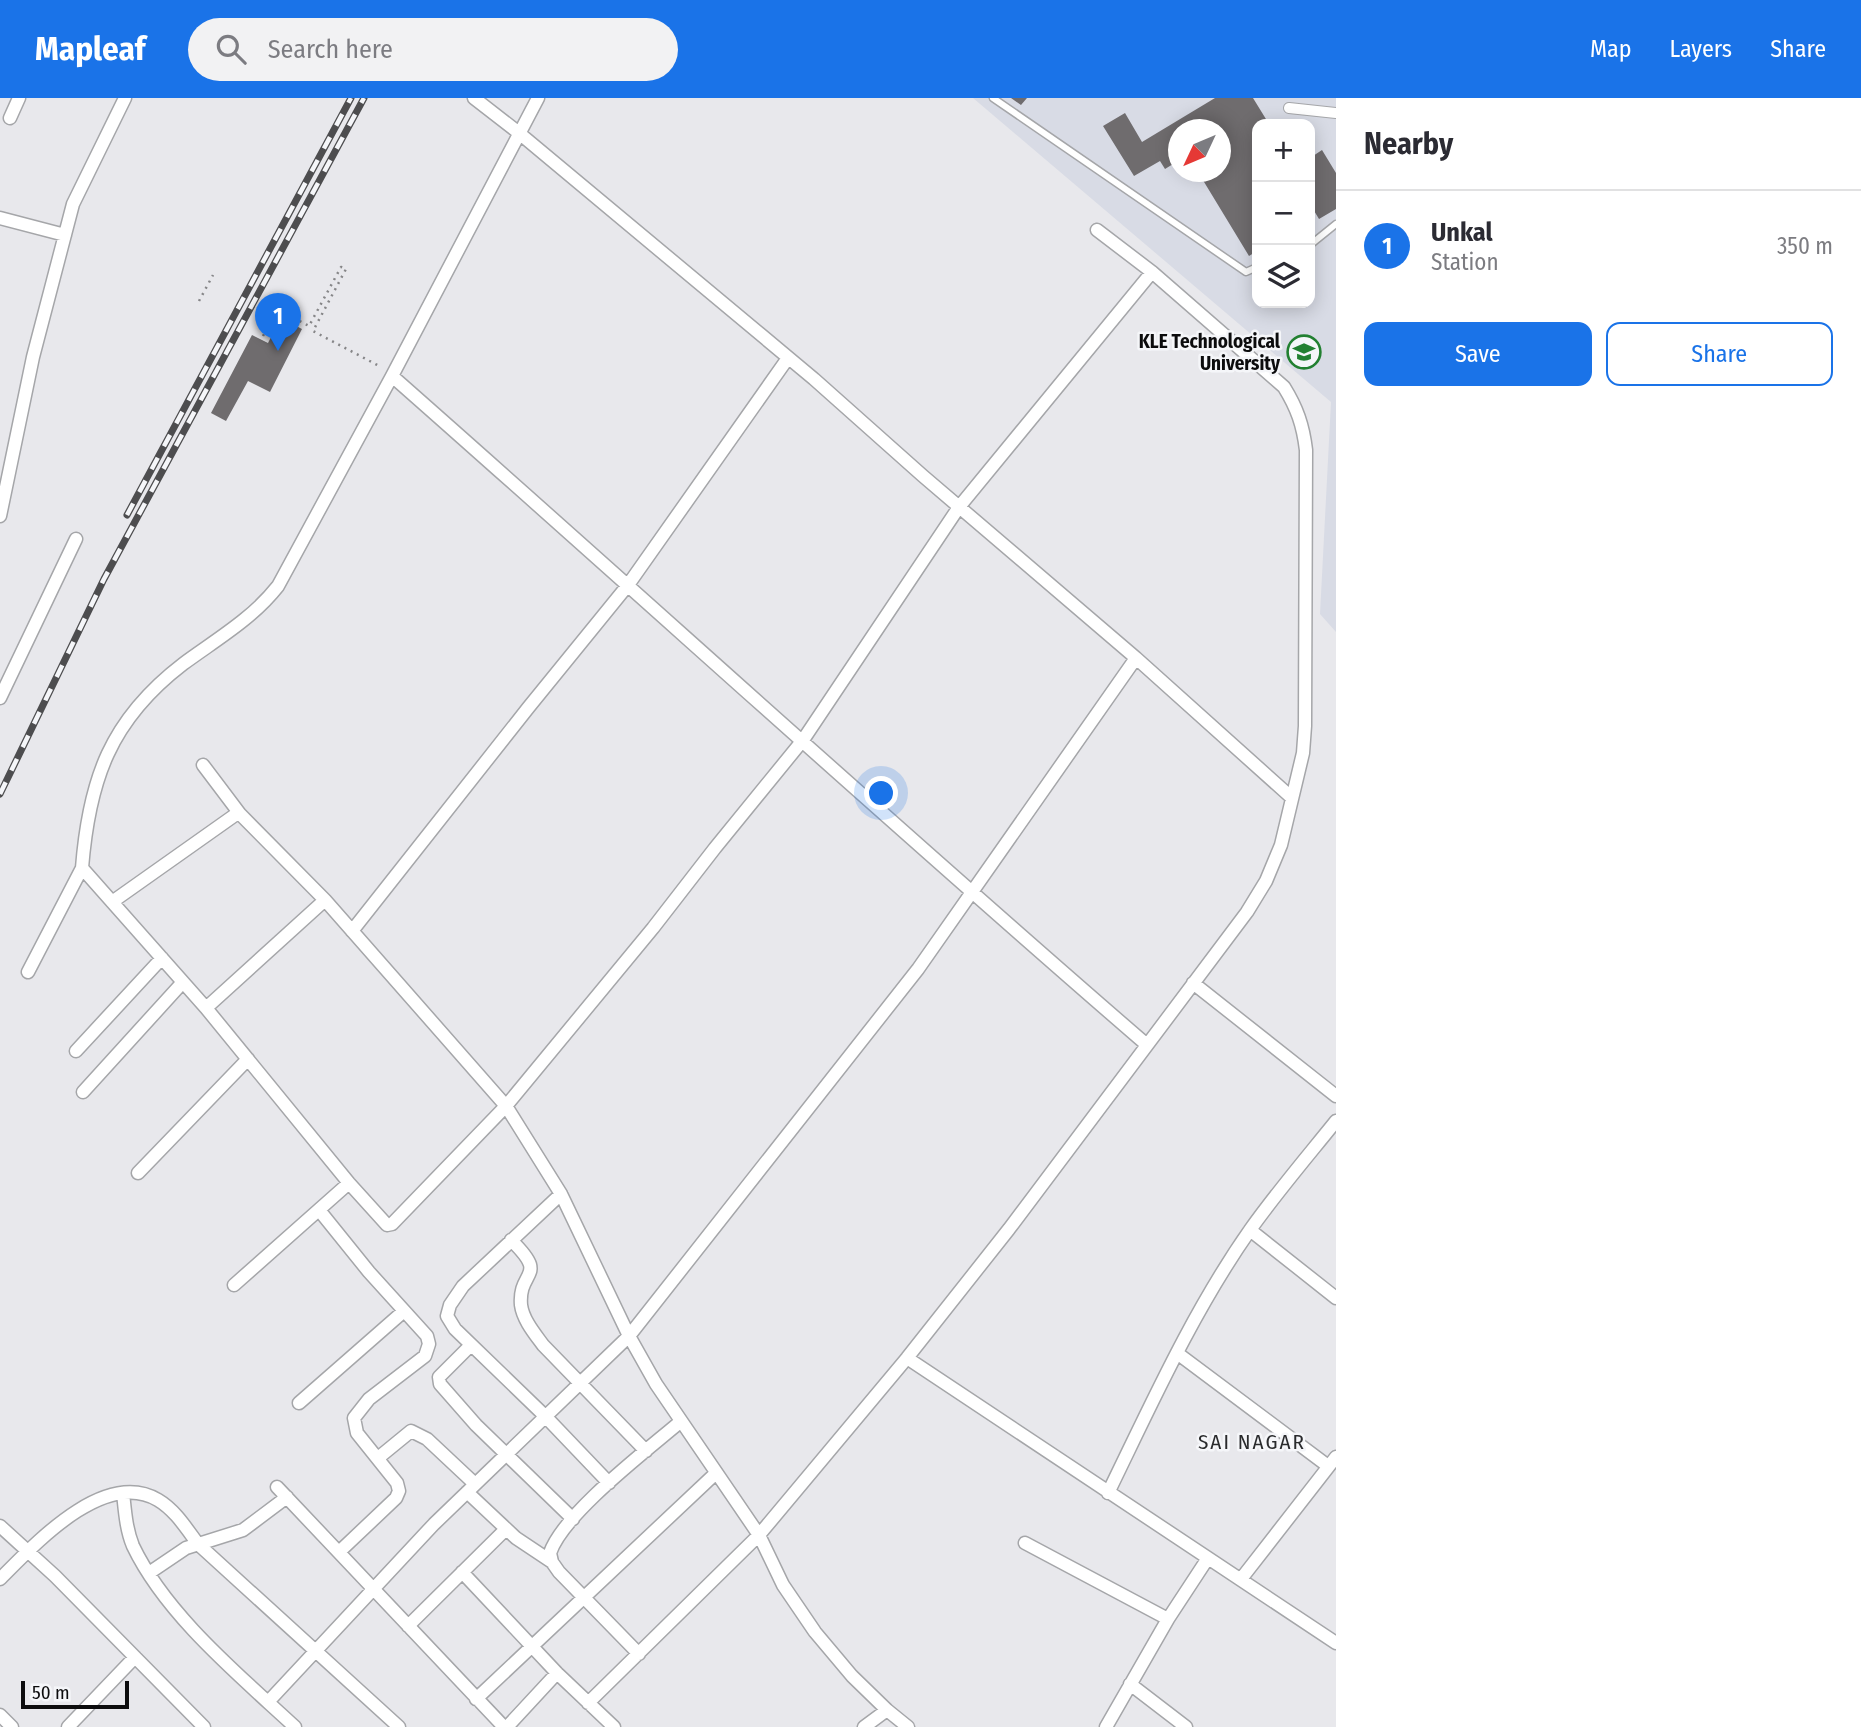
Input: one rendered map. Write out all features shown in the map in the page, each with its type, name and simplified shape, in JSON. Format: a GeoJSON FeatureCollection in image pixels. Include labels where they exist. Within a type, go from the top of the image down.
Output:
{"type":"FeatureCollection","features":[{"type":"Feature","properties":{"kind":"street"},"geometry":{"type":"LineString","coordinates":[[10,118],[19,98]]}},
{"type":"Feature","properties":{"kind":"street"},"geometry":{"type":"LineString","coordinates":[[0,516],[33,357],[73,204],[125,98]]}},
{"type":"Feature","properties":{"kind":"street"},"geometry":{"type":"LineString","coordinates":[[474,98],[788,358],[1136,658],[1292,798]]}},
{"type":"Feature","properties":{"kind":"street"},"geometry":{"type":"LineString","coordinates":[[28,972],[82,869],[86,822],[104,761],[118,732],[141,703],[181,666],[254,614],[278,586],[393,375],[538,98]]}},
{"type":"Feature","properties":{"kind":"street"},"geometry":{"type":"LineString","coordinates":[[1287,103],[1336,113]]}},
{"type":"Feature","properties":{"kind":"street"},"geometry":{"type":"LineString","coordinates":[[0,218],[65,235]]}},
{"type":"Feature","properties":{"kind":"street"},"geometry":{"type":"LineString","coordinates":[[588,1703],[758,1535],[906,1358],[1009,1229],[1247,912],[1266,881],[1281,845],[1303,753],[1305,726],[1306,450],[1298,409],[1284,387],[1152,272],[1097,230]]}},
{"type":"Feature","properties":{"kind":"street"},"geometry":{"type":"LineString","coordinates":[[82,869],[206,1007],[385,1225],[390,1225],[506,1106],[653,928],[803,740],[959,507],[1152,272]]}},
{"type":"Feature","properties":{"kind":"street"},"geometry":{"type":"LineString","coordinates":[[352,931],[628,585],[788,358]]}},
{"type":"Feature","properties":{"kind":"street"},"geometry":{"type":"LineString","coordinates":[[393,375],[971,893],[1147,1045]]}},
{"type":"Feature","properties":{"kind":"street"},"geometry":{"type":"LineString","coordinates":[[0,698],[76,539]]}},
{"type":"Feature","properties":{"kind":"street"},"geometry":{"type":"LineString","coordinates":[[268,1702],[372,1588],[506,1453],[629,1336],[918,969],[1136,658]]}},
{"type":"Feature","properties":{"kind":"street"},"geometry":{"type":"LineString","coordinates":[[203,765],[240,814],[325,900],[506,1106],[561,1194],[629,1336],[680,1422],[758,1535],[783,1585],[815,1632],[852,1676],[908,1727]]}},
{"type":"Feature","properties":{"kind":"street"},"geometry":{"type":"LineString","coordinates":[[112,902],[234,815],[240,814]]}},
{"type":"Feature","properties":{"kind":"street"},"geometry":{"type":"LineString","coordinates":[[206,1007],[325,900]]}},
{"type":"Feature","properties":{"kind":"street"},"geometry":{"type":"LineString","coordinates":[[76,1051],[162,958]]}},
{"type":"Feature","properties":{"kind":"street"},"geometry":{"type":"LineString","coordinates":[[83,1092],[183,982]]}},
{"type":"Feature","properties":{"kind":"street"},"geometry":{"type":"LineString","coordinates":[[1193,983],[1336,1096]]}},
{"type":"Feature","properties":{"kind":"street"},"geometry":{"type":"LineString","coordinates":[[138,1173],[248,1059]]}},
{"type":"Feature","properties":{"kind":"street"},"geometry":{"type":"LineString","coordinates":[[1108,1493],[1177,1353],[1250,1230],[1336,1121]]}},
{"type":"Feature","properties":{"kind":"street"},"geometry":{"type":"LineString","coordinates":[[234,1285],[349,1183]]}},
{"type":"Feature","properties":{"kind":"street"},"geometry":{"type":"LineString","coordinates":[[561,1194],[463,1286],[450,1305],[447,1317],[454,1329],[545,1416],[609,1483]]}},
{"type":"Feature","properties":{"kind":"street"},"geometry":{"type":"LineString","coordinates":[[318,1210],[426,1336],[428,1350],[417,1363],[369,1398],[354,1418],[357,1433],[397,1483],[399,1492],[396,1498],[339,1552]]}},
{"type":"Feature","properties":{"kind":"street"},"geometry":{"type":"LineString","coordinates":[[1250,1230],[1336,1298]]}},
{"type":"Feature","properties":{"kind":"street"},"geometry":{"type":"LineString","coordinates":[[511,1240],[527,1255],[531,1264],[530,1275],[522,1292],[523,1314],[543,1345],[646,1451]]}},
{"type":"Feature","properties":{"kind":"street"},"geometry":{"type":"LineString","coordinates":[[299,1403],[404,1311]]}},
{"type":"Feature","properties":{"kind":"street"},"geometry":{"type":"LineString","coordinates":[[471,1345],[444,1370],[439,1377],[440,1384],[454,1403],[573,1519]]}},
{"type":"Feature","properties":{"kind":"street"},"geometry":{"type":"LineString","coordinates":[[1177,1353],[1332,1461],[1241,1579]]}},
{"type":"Feature","properties":{"kind":"street"},"geometry":{"type":"LineString","coordinates":[[906,1358],[1336,1643]]}},
{"type":"Feature","properties":{"kind":"street"},"geometry":{"type":"LineString","coordinates":[[552,1562],[550,1553],[561,1531],[609,1483],[680,1422]]}},
{"type":"Feature","properties":{"kind":"street"},"geometry":{"type":"LineString","coordinates":[[378,1458],[411,1431],[427,1439],[506,1529],[552,1562],[584,1599],[639,1654]]}},
{"type":"Feature","properties":{"kind":"street"},"geometry":{"type":"LineString","coordinates":[[476,1699],[716,1473]]}},
{"type":"Feature","properties":{"kind":"street"},"geometry":{"type":"LineString","coordinates":[[149,1573],[180,1551],[243,1530],[282,1492],[505,1727],[557,1673]]}},
{"type":"Feature","properties":{"kind":"street"},"geometry":{"type":"LineString","coordinates":[[123,1493],[127,1529],[133,1546],[149,1573],[219,1657],[295,1727]]}},
{"type":"Feature","properties":{"kind":"street"},"geometry":{"type":"LineString","coordinates":[[0,1579],[72,1514],[107,1495],[141,1493],[165,1504],[198,1544],[399,1727]]}},
{"type":"Feature","properties":{"kind":"street"},"geometry":{"type":"LineString","coordinates":[[0,1526],[204,1727]]}},
{"type":"Feature","properties":{"kind":"street"},"geometry":{"type":"LineString","coordinates":[[408,1626],[506,1529]]}},
{"type":"Feature","properties":{"kind":"street"},"geometry":{"type":"LineString","coordinates":[[1025,1542],[1168,1619]]}},
{"type":"Feature","properties":{"kind":"street"},"geometry":{"type":"LineString","coordinates":[[1106,1727],[1168,1619],[1208,1558]]}},
{"type":"Feature","properties":{"kind":"street"},"geometry":{"type":"LineString","coordinates":[[462,1573],[557,1673],[614,1727]]}},
{"type":"Feature","properties":{"kind":"street"},"geometry":{"type":"LineString","coordinates":[[68,1727],[135,1657]]}},
{"type":"Feature","properties":{"kind":"street"},"geometry":{"type":"LineString","coordinates":[[1130,1684],[1186,1727]]}},
{"type":"Feature","properties":{"kind":"street"},"geometry":{"type":"LineString","coordinates":[[864,1727],[887,1710]]}},
{"type":"Feature","properties":{"kind":"street"},"geometry":{"type":"LineString","coordinates":[[0,1715],[12,1727]]}},
{"type":"Feature","properties":{"kind":"lane"},"geometry":{"type":"LineString","coordinates":[[993,98],[1246,272],[1252,269]]}},
{"type":"Feature","properties":{"kind":"lane"},"geometry":{"type":"LineString","coordinates":[[1315,241],[1336,225]]}},
{"type":"Feature","properties":{"kind":"path"},"geometry":{"type":"LineString","coordinates":[[263,335],[277,309],[309,326],[341,267],[346,269],[313,331],[393,375]]}},
{"type":"Feature","properties":{"kind":"path"},"geometry":{"type":"LineString","coordinates":[[199,301],[213,275]]}},
{"type":"Feature","properties":{"kind":"shaded area","name":"KLE Technological University"},"geometry":{"type":"Polygon","coordinates":[[[973,98],[1336,98],[1336,632],[1320,614],[1331,402],[973,98]]]}},
{"type":"Feature","properties":{"kind":"building"},"geometry":{"type":"Polygon","coordinates":[[[1011,98],[1027,98],[1021,105],[1011,98]]]}},
{"type":"Feature","properties":{"kind":"building"},"geometry":{"type":"Polygon","coordinates":[[[1215,98],[1253,98],[1266,119],[1252,119],[1252,254],[1249,256],[1204,182],[1231,182],[1231,119],[1180,119],[1215,98]]]}},
{"type":"Feature","properties":{"kind":"building"},"geometry":{"type":"Polygon","coordinates":[[[1125,113],[1142,142],[1168,126],[1168,167],[1165,169],[1160,161],[1134,176],[1103,126],[1125,113]]]}},
{"type":"Feature","properties":{"kind":"building"},"geometry":{"type":"Polygon","coordinates":[[[1322,150],[1336,173],[1336,209],[1319,219],[1315,212],[1315,155],[1322,150]]]}},
{"type":"Feature","properties":{"kind":"building"},"geometry":{"type":"Polygon","coordinates":[[[281,318],[302,329],[270,392],[248,381],[226,421],[211,413],[252,335],[268,343],[281,318]]]}},
{"type":"Feature","properties":{"kind":"railway"},"geometry":{"type":"LineString","coordinates":[[127,515],[351,98]]}},
{"type":"Feature","properties":{"kind":"railway"},"geometry":{"type":"LineString","coordinates":[[0,794],[104,579],[364,98]]}},
{"type":"Feature","properties":{"kind":"place","name":"Unkal"},"geometry":{"type":"Point","coordinates":[278,351]}},
{"type":"Feature","properties":{"kind":"place","name":"KLE Technological University"},"geometry":{"type":"Point","coordinates":[1304,352]}},
{"type":"Feature","properties":{"kind":"district","name":"SAI NAGAR"},"geometry":{"type":"Point","coordinates":[1252,1442]}}]}
